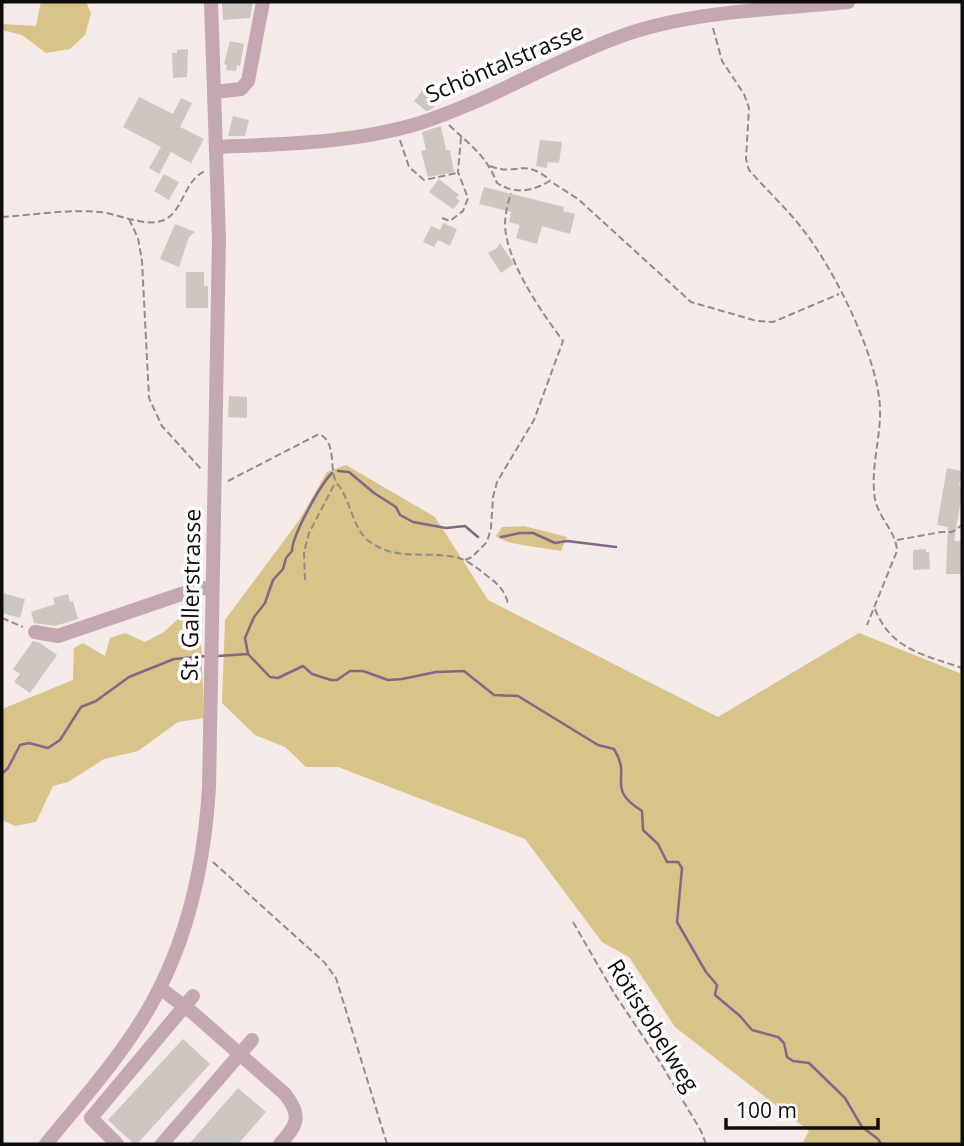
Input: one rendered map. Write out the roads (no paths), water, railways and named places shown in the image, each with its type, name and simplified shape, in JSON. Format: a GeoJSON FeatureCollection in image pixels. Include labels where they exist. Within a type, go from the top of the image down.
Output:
{"type":"FeatureCollection","features":[{"type":"Feature","properties":{"kind":"street","name":"St. Gallerstrasse"},"geometry":{"type":"LineString","coordinates":[[46,1144],[138,1026],[160,988],[187,922],[203,858],[211,708],[219,253],[218,147],[211,2]]}},
{"type":"Feature","properties":{"kind":"street"},"geometry":{"type":"LineString","coordinates":[[215,92],[241,89],[248,81],[263,2]]}},
{"type":"Feature","properties":{"kind":"street","name":"Schöntalstrasse"},"geometry":{"type":"LineString","coordinates":[[218,147],[346,139],[397,129],[444,114],[627,34],[710,16],[791,5],[848,2]]}},
{"type":"Feature","properties":{"kind":"street"},"geometry":{"type":"LineString","coordinates":[[35,632],[58,636],[199,588],[212,588]]}},
{"type":"Feature","properties":{"kind":"street"},"geometry":{"type":"LineString","coordinates":[[160,988],[189,1001],[241,1055],[285,1094],[295,1108],[293,1129],[280,1144]]}},
{"type":"Feature","properties":{"kind":"street"},"geometry":{"type":"LineString","coordinates":[[91,1118],[189,1001]]}},
{"type":"Feature","properties":{"kind":"street"},"geometry":{"type":"LineString","coordinates":[[162,1144],[252,1040]]}},
{"type":"Feature","properties":{"kind":"street"},"geometry":{"type":"LineString","coordinates":[[74,1109],[85,1118],[91,1118],[117,1144]]}},
{"type":"Feature","properties":{"kind":"waterway"},"geometry":{"type":"LineString","coordinates":[[338,471],[349,472],[396,507],[400,515],[413,522],[446,528],[465,526],[478,537]]}},
{"type":"Feature","properties":{"kind":"waterway"},"geometry":{"type":"LineString","coordinates":[[248,654],[245,638],[254,617],[265,603],[273,580],[283,569],[308,511],[332,473]]}},
{"type":"Feature","properties":{"kind":"waterway"},"geometry":{"type":"LineString","coordinates":[[501,537],[533,533],[555,543],[567,541],[616,547]]}},
{"type":"Feature","properties":{"kind":"waterway"},"geometry":{"type":"LineString","coordinates":[[218,656],[248,654],[270,677],[278,678],[303,666],[312,674],[331,680],[337,680],[350,671],[363,671],[388,680],[436,672],[464,671],[494,695],[518,696],[598,745],[614,749],[621,768],[621,789],[631,803],[642,811],[643,830],[658,844],[667,862],[678,862],[682,868],[677,922],[706,972],[717,985],[715,995],[752,1030],[778,1037],[784,1043],[787,1057],[793,1061],[809,1063],[845,1098],[862,1127],[881,1144]]}},
{"type":"Feature","properties":{"kind":"waterway"},"geometry":{"type":"LineString","coordinates":[[2,774],[20,745],[29,743],[48,748],[60,740],[81,707],[96,701],[129,677],[174,659],[207,656]]}}]}
